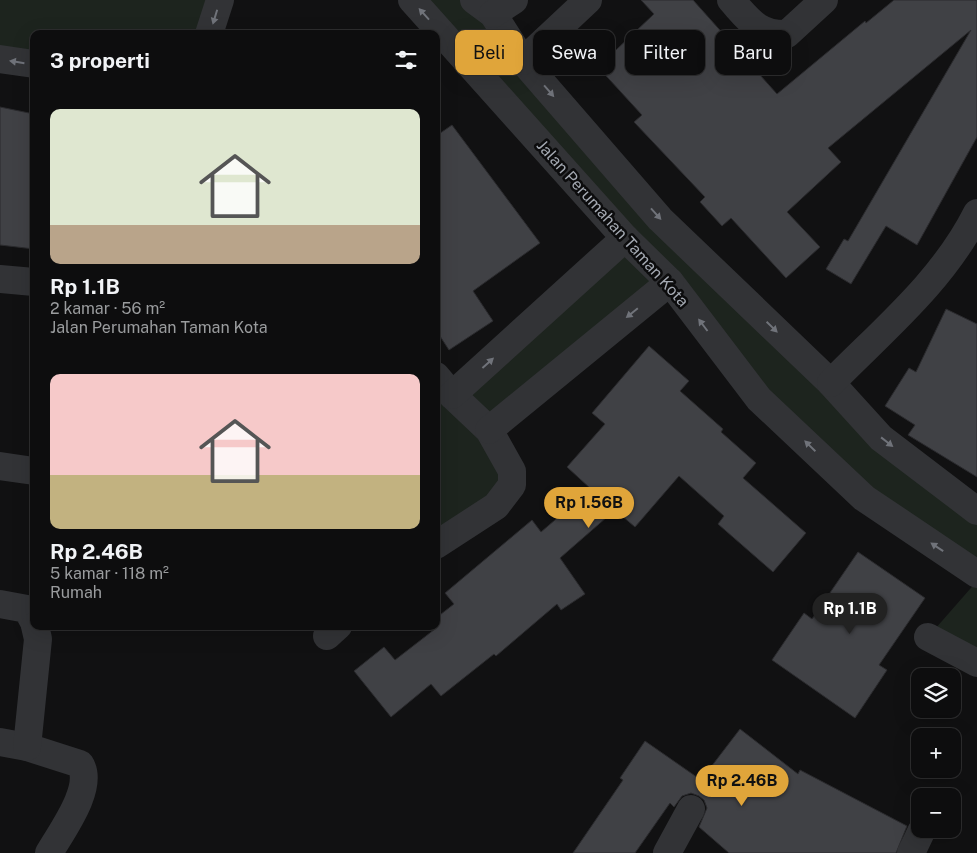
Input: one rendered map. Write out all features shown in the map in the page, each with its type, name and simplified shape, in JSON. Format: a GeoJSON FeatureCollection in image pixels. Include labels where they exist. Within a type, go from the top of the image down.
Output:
{"type":"FeatureCollection","features":[{"type":"Feature","properties":{"kind":"street"},"geometry":{"type":"LineString","coordinates":[[211,30],[220,0]]}},
{"type":"Feature","properties":{"kind":"street","name":"Jalan Perumahan Taman Kota"},"geometry":{"type":"LineString","coordinates":[[412,0],[439,30]]}},
{"type":"Feature","properties":{"kind":"street"},"geometry":{"type":"LineString","coordinates":[[588,0],[523,62],[660,219],[831,383],[881,438],[977,512]]}},
{"type":"Feature","properties":{"kind":"street"},"geometry":{"type":"LineString","coordinates":[[731,0],[758,28],[772,34],[787,34],[824,0]]}},
{"type":"Feature","properties":{"kind":"street"},"geometry":{"type":"LineString","coordinates":[[494,5],[507,30]]}},
{"type":"Feature","properties":{"kind":"street","name":"Jalan Perumahan Taman Kota"},"geometry":{"type":"LineString","coordinates":[[440,31],[626,238],[670,282],[759,399],[864,498],[977,574]]}},
{"type":"Feature","properties":{"kind":"street"},"geometry":{"type":"LineString","coordinates":[[0,59],[30,63]]}},
{"type":"Feature","properties":{"kind":"street"},"geometry":{"type":"LineString","coordinates":[[831,383],[941,272],[958,248],[977,213]]}},
{"type":"Feature","properties":{"kind":"street"},"geometry":{"type":"LineString","coordinates":[[440,542],[496,506],[512,485],[512,471],[490,430],[444,386],[626,238]]}},
{"type":"Feature","properties":{"kind":"street"},"geometry":{"type":"LineString","coordinates":[[0,280],[30,282]]}},
{"type":"Feature","properties":{"kind":"street"},"geometry":{"type":"LineString","coordinates":[[490,430],[670,282]]}},
{"type":"Feature","properties":{"kind":"street"},"geometry":{"type":"LineString","coordinates":[[0,466],[30,471]]}},
{"type":"Feature","properties":{"kind":"street"},"geometry":{"type":"LineString","coordinates":[[0,604],[27,609],[30,615]]}},
{"type":"Feature","properties":{"kind":"street"},"geometry":{"type":"LineString","coordinates":[[28,747],[38,639],[36,630]]}},
{"type":"Feature","properties":{"kind":"street"},"geometry":{"type":"LineString","coordinates":[[928,638],[977,663]]}},
{"type":"Feature","properties":{"kind":"street"},"geometry":{"type":"LineString","coordinates":[[0,742],[28,747],[80,764],[84,772],[82,795],[49,853]]}},
{"type":"Feature","properties":{"kind":"street"},"geometry":{"type":"LineString","coordinates":[[667,853],[691,809]]}},
{"type":"Feature","properties":{"kind":"shaded area"},"geometry":{"type":"Polygon","coordinates":[[[0,0],[220,0],[210,30],[30,30],[30,63],[0,59],[0,0]]]}},
{"type":"Feature","properties":{"kind":"shaded area"},"geometry":{"type":"Polygon","coordinates":[[[412,0],[474,0],[499,30],[455,30],[455,48],[412,0]]]}},
{"type":"Feature","properties":{"kind":"shaded area"},"geometry":{"type":"Polygon","coordinates":[[[523,58],[533,69],[533,75],[538,75],[660,219],[977,511],[977,574],[764,403],[670,282],[490,430],[512,485],[440,542],[440,381],[452,395],[625,238],[479,75],[523,75],[523,58]]]}},
{"type":"Feature","properties":{"kind":"shaded area"},"geometry":{"type":"Polygon","coordinates":[[[977,581],[977,663],[928,637],[977,581]]]}},
{"type":"Feature","properties":{"kind":"building"},"geometry":{"type":"Polygon","coordinates":[[[641,0],[693,0],[720,30],[715,30],[715,75],[760,75],[777,94],[865,21],[866,23],[894,0],[977,0],[977,137],[917,245],[886,226],[851,284],[826,269],[844,239],[848,241],[971,30],[828,148],[841,162],[787,212],[820,247],[786,278],[731,218],[722,226],[700,202],[705,197],[634,122],[642,115],[605,75],[615,75],[615,51],[625,41],[625,75],[705,75],[705,30],[637,30],[654,14],[641,0]]]}},
{"type":"Feature","properties":{"kind":"building"},"geometry":{"type":"Polygon","coordinates":[[[0,107],[30,113],[30,249],[0,245],[0,107]]]}},
{"type":"Feature","properties":{"kind":"building"},"geometry":{"type":"Polygon","coordinates":[[[452,125],[540,243],[473,291],[493,321],[449,350],[440,336],[440,133],[452,125]]]}},
{"type":"Feature","properties":{"kind":"building"},"geometry":{"type":"Polygon","coordinates":[[[946,309],[977,324],[977,477],[908,435],[915,425],[885,406],[909,368],[916,372],[946,309]]]}},
{"type":"Feature","properties":{"kind":"building"},"geometry":{"type":"Polygon","coordinates":[[[649,346],[689,381],[680,391],[723,429],[721,432],[756,463],[743,478],[806,533],[773,572],[718,524],[724,516],[679,476],[635,527],[615,510],[560,558],[585,594],[561,610],[557,604],[496,656],[494,654],[441,696],[431,684],[391,717],[354,671],[384,647],[395,660],[434,630],[440,630],[440,615],[454,604],[445,593],[532,520],[541,532],[591,489],[567,467],[605,424],[592,413],[649,346]]]}},
{"type":"Feature","properties":{"kind":"building"},"geometry":{"type":"Polygon","coordinates":[[[858,552],[925,598],[879,665],[887,670],[855,718],[772,660],[804,613],[812,619],[858,552]]]}},
{"type":"Feature","properties":{"kind":"building"},"geometry":{"type":"Polygon","coordinates":[[[740,729],[798,774],[800,770],[907,826],[896,853],[729,853],[699,827],[707,808],[704,800],[691,793],[682,796],[674,807],[670,803],[635,853],[573,853],[623,780],[620,778],[645,741],[701,780],[740,729]]]}}]}
